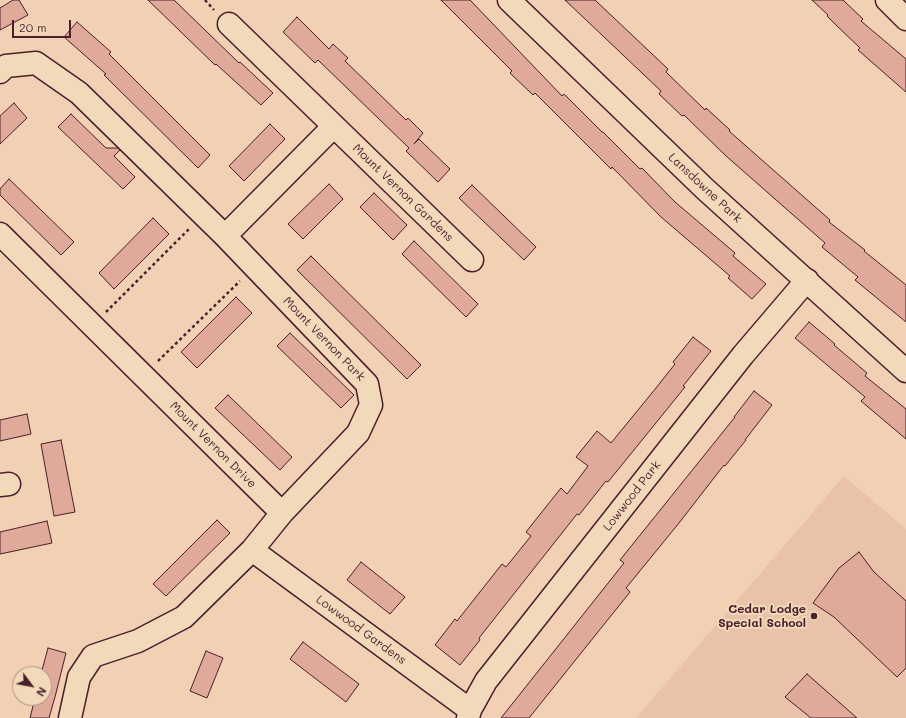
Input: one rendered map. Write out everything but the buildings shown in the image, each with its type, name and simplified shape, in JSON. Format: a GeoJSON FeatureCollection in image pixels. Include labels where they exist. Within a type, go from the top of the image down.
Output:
{"type":"FeatureCollection","features":[{"type":"Feature","properties":{"kind":"street","name":"Lansdowne Park"},"geometry":{"type":"LineString","coordinates":[[509,0],[705,189],[906,371]]}},
{"type":"Feature","properties":{"kind":"street"},"geometry":{"type":"LineString","coordinates":[[887,0],[906,19]]}},
{"type":"Feature","properties":{"kind":"street","name":"Mount Vernon Gardens"},"geometry":{"type":"LineString","coordinates":[[229,24],[472,260]]}},
{"type":"Feature","properties":{"kind":"street","name":"Mount Vernon Park"},"geometry":{"type":"LineString","coordinates":[[0,72],[6,66],[36,63],[78,93],[204,214],[367,384],[371,405],[358,433],[282,513],[252,550],[184,617],[138,641],[93,656],[79,677],[70,718]]}},
{"type":"Feature","properties":{"kind":"street"},"geometry":{"type":"LineString","coordinates":[[225,236],[334,126]]}},
{"type":"Feature","properties":{"kind":"street","name":"Mount Vernon Drive"},"geometry":{"type":"LineString","coordinates":[[0,234],[282,513]]}},
{"type":"Feature","properties":{"kind":"street","name":"Lowwood Park"},"geometry":{"type":"LineString","coordinates":[[469,714],[486,681],[743,355],[807,280]]}},
{"type":"Feature","properties":{"kind":"street","name":"Lowwood Gardens"},"geometry":{"type":"LineString","coordinates":[[252,550],[469,714]]}},
{"type":"Feature","properties":{"kind":"path"},"geometry":{"type":"LineString","coordinates":[[92,326],[204,214]]}},
{"type":"Feature","properties":{"kind":"path"},"geometry":{"type":"LineString","coordinates":[[143,376],[255,266]]}},
{"type":"Feature","properties":{"kind":"shaded area","name":"Cedar Lodge Special School"},"geometry":{"type":"Polygon","coordinates":[[[844,476],[906,529],[906,718],[636,718],[844,476]]]}},
{"type":"Feature","properties":{"kind":"place","name":"Cedar Lodge Special School"},"geometry":{"type":"Point","coordinates":[814,616]}}]}
